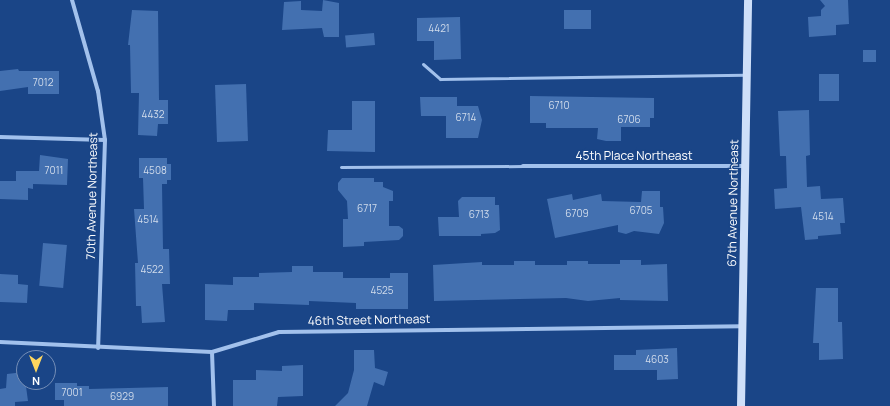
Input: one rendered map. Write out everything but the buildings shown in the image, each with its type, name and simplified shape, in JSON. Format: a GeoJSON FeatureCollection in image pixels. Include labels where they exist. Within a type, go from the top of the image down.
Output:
{"type":"FeatureCollection","features":[{"type":"Feature","properties":{"kind":"street","name":"70th Avenue Northeast"},"geometry":{"type":"LineString","coordinates":[[72,0],[98,91],[105,140],[98,348]]}},
{"type":"Feature","properties":{"kind":"street","name":"67th Avenue Northeast"},"geometry":{"type":"LineString","coordinates":[[742,406],[748,0]]}},
{"type":"Feature","properties":{"kind":"street"},"geometry":{"type":"LineString","coordinates":[[0,137],[105,140]]}},
{"type":"Feature","properties":{"kind":"street","name":"45th Place Northeast"},"geometry":{"type":"LineString","coordinates":[[523,166],[746,166]]}},
{"type":"Feature","properties":{"kind":"street","name":"46th Street Northeast"},"geometry":{"type":"LineString","coordinates":[[0,342],[98,348],[212,352],[279,332],[743,326]]}},
{"type":"Feature","properties":{"kind":"street"},"geometry":{"type":"LineString","coordinates":[[212,352],[214,406]]}},
{"type":"Feature","properties":{"kind":"lane"},"geometry":{"type":"LineString","coordinates":[[422,64],[440,80],[747,75]]}},
{"type":"Feature","properties":{"kind":"lane"},"geometry":{"type":"LineString","coordinates":[[341,166],[523,166]]}}]}
